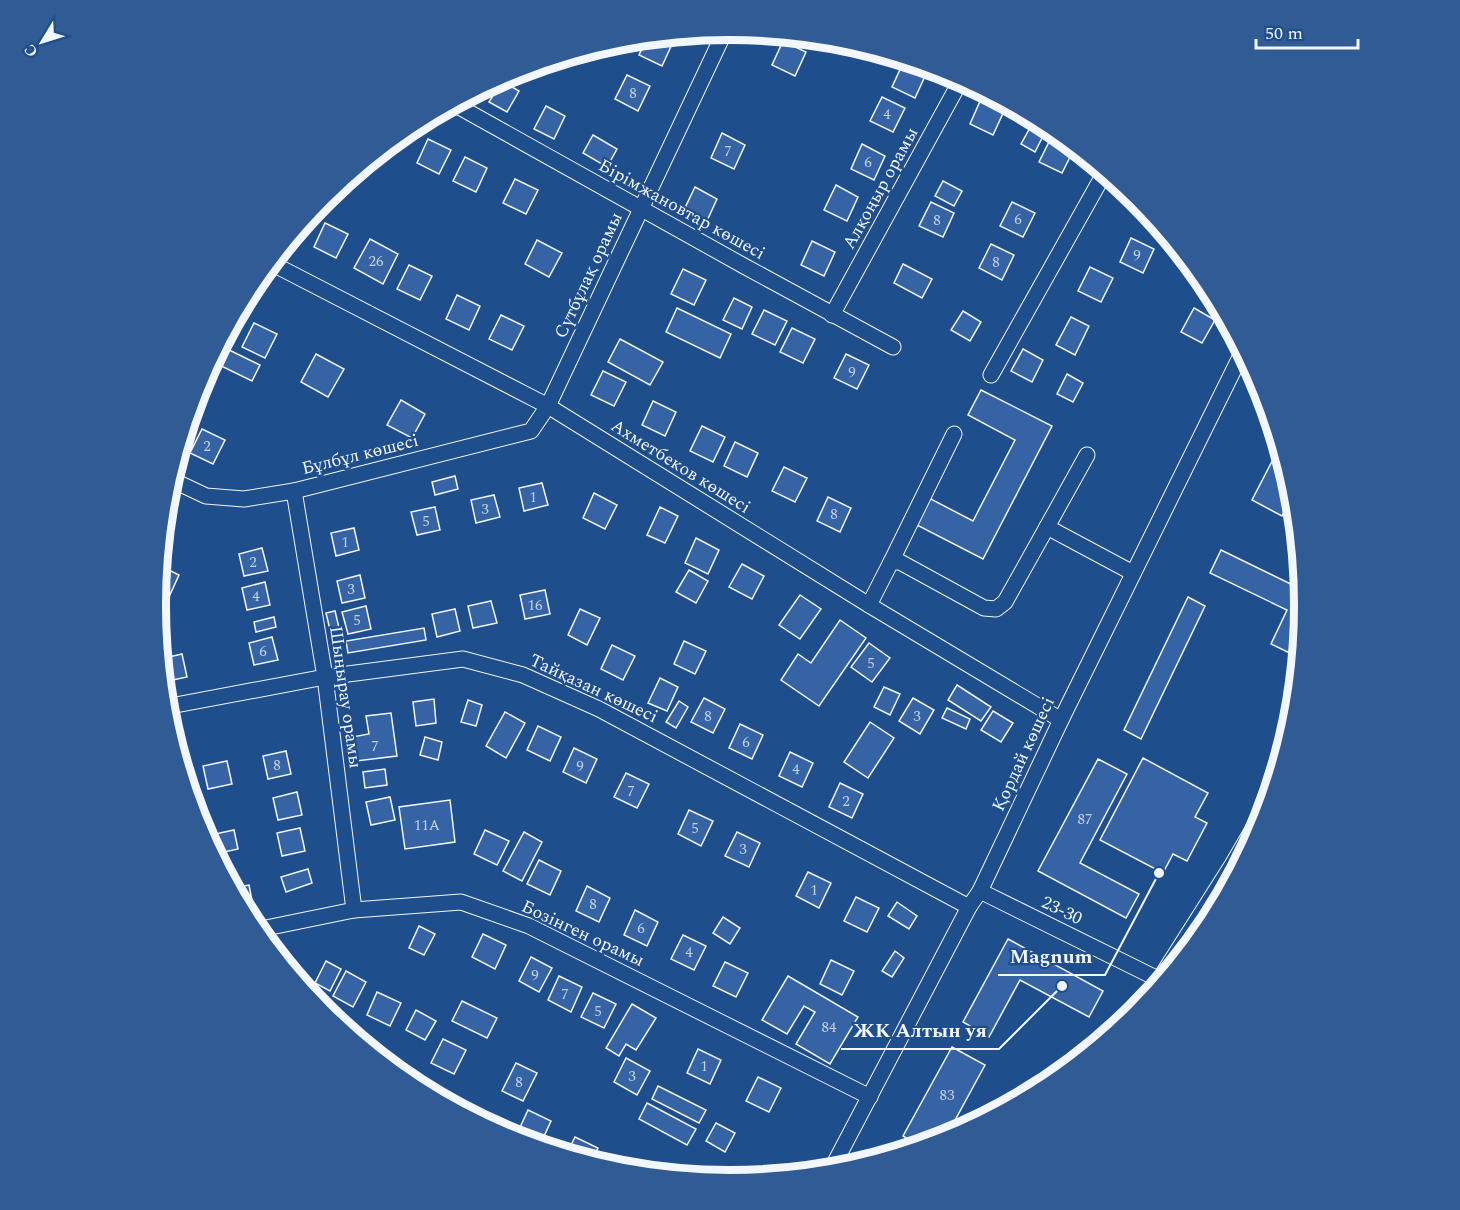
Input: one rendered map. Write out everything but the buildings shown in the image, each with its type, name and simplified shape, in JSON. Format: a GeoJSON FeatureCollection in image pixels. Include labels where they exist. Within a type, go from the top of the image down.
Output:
{"type":"FeatureCollection","features":[{"type":"Feature","properties":{"kind":"street","name":"Cүтбұлақ орамы"},"geometry":{"type":"LineString","coordinates":[[548,406],[720,41]]}},
{"type":"Feature","properties":{"kind":"street","name":"Алқоңыр орамы"},"geometry":{"type":"LineString","coordinates":[[832,315],[957,88]]}},
{"type":"Feature","properties":{"kind":"street","name":"Бірімжановтар көшесі"},"geometry":{"type":"LineString","coordinates":[[462,109],[832,315],[893,346]]}},
{"type":"Feature","properties":{"kind":"street"},"geometry":{"type":"LineString","coordinates":[[991,375],[1101,180]]}},
{"type":"Feature","properties":{"kind":"street","name":"Ахметбеков көшесі"},"geometry":{"type":"LineString","coordinates":[[278,267],[548,406],[869,605],[1060,720]]}},
{"type":"Feature","properties":{"kind":"street","name":"Қордай көшесі"},"geometry":{"type":"LineString","coordinates":[[837,1160],[980,891],[1060,720],[1238,360]]}},
{"type":"Feature","properties":{"kind":"street","name":"Бұлбұл көшесі"},"geometry":{"type":"LineString","coordinates":[[179,483],[206,496],[244,499],[294,490],[531,431],[548,406]]}},
{"type":"Feature","properties":{"kind":"street"},"geometry":{"type":"LineString","coordinates":[[869,605],[954,434]]}},
{"type":"Feature","properties":{"kind":"street"},"geometry":{"type":"LineString","coordinates":[[891,562],[900,562],[984,608],[996,609],[1005,602],[1087,455]]}},
{"type":"Feature","properties":{"kind":"street","name":"Шыңырау орамы"},"geometry":{"type":"LineString","coordinates":[[294,490],[325,677],[354,910]]}},
{"type":"Feature","properties":{"kind":"street"},"geometry":{"type":"LineString","coordinates":[[1047,527],[1133,573]]}},
{"type":"Feature","properties":{"kind":"street","name":"Тайқазан көшесі"},"geometry":{"type":"LineString","coordinates":[[174,705],[325,677],[463,659],[524,675],[599,708],[969,908]]}},
{"type":"Feature","properties":{"kind":"street","name":"23-30"},"geometry":{"type":"LineString","coordinates":[[980,891],[1151,980]]}},
{"type":"Feature","properties":{"kind":"street","name":"Бозінген орамы"},"geometry":{"type":"LineString","coordinates":[[267,928],[354,910],[461,902],[529,926],[870,1097]]}},
{"type":"Feature","properties":{"kind":"place","name":"Magnum"},"geometry":{"type":"Point","coordinates":[1159,873]}},
{"type":"Feature","properties":{"kind":"place","name":"ЖК Алтын уя"},"geometry":{"type":"Point","coordinates":[1062,986]}}]}
